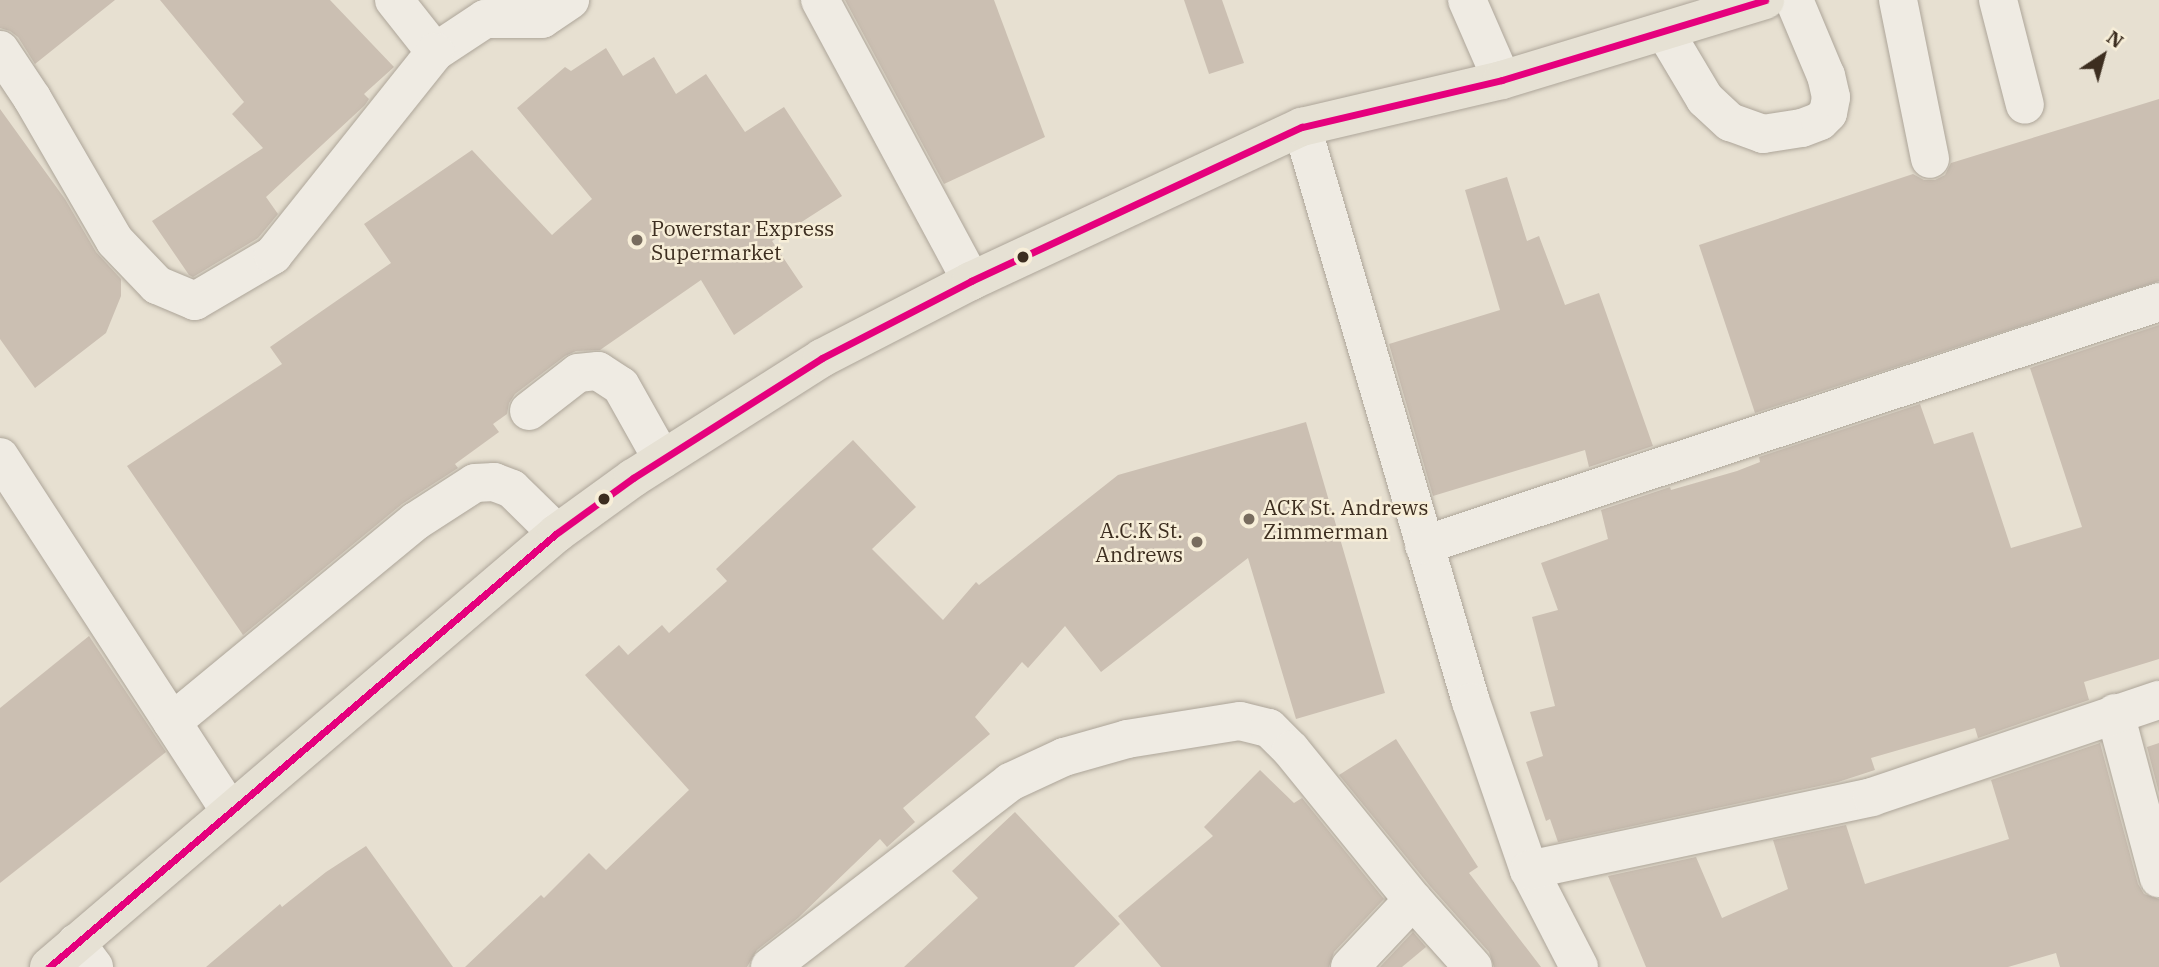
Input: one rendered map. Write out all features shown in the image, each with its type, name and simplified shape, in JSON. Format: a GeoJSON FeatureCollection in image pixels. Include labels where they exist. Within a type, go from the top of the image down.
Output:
{"type":"FeatureCollection","features":[{"type":"Feature","properties":{"kind":"main road"},"geometry":{"type":"LineString","coordinates":[[73,959],[230,811],[557,533],[662,459],[822,358],[971,281],[1302,127],[1502,80],[1765,0]]}},
{"type":"Feature","properties":{"kind":"street"},"geometry":{"type":"LineString","coordinates":[[394,0],[435,52]]}},
{"type":"Feature","properties":{"kind":"street"},"geometry":{"type":"LineString","coordinates":[[0,50],[115,241],[157,285],[195,301],[273,255],[435,52],[485,19],[542,19],[570,0]]}},
{"type":"Feature","properties":{"kind":"street"},"geometry":{"type":"LineString","coordinates":[[820,0],[971,281]]}},
{"type":"Feature","properties":{"kind":"street"},"geometry":{"type":"LineString","coordinates":[[1467,0],[1502,80]]}},
{"type":"Feature","properties":{"kind":"street"},"geometry":{"type":"LineString","coordinates":[[1665,32],[1705,99],[1730,122],[1763,134],[1802,128],[1820,121],[1828,113],[1831,97],[1826,76],[1794,0]]}},
{"type":"Feature","properties":{"kind":"street"},"geometry":{"type":"LineString","coordinates":[[1898,0],[1930,159]]}},
{"type":"Feature","properties":{"kind":"street"},"geometry":{"type":"LineString","coordinates":[[1998,0],[2025,105]]}},
{"type":"Feature","properties":{"kind":"street"},"geometry":{"type":"LineString","coordinates":[[1302,127],[1471,702],[1529,870],[1579,967]]}},
{"type":"Feature","properties":{"kind":"street"},"geometry":{"type":"LineString","coordinates":[[1423,545],[2159,302]]}},
{"type":"Feature","properties":{"kind":"street"},"geometry":{"type":"LineString","coordinates":[[529,411],[578,373],[598,371],[621,386],[662,459]]}},
{"type":"Feature","properties":{"kind":"street"},"geometry":{"type":"LineString","coordinates":[[0,457],[230,811]]}},
{"type":"Feature","properties":{"kind":"street"},"geometry":{"type":"LineString","coordinates":[[172,722],[416,521],[475,484],[494,482],[512,488],[557,533]]}},
{"type":"Feature","properties":{"kind":"street"},"geometry":{"type":"LineString","coordinates":[[1529,870],[1872,797],[2159,700]]}},
{"type":"Feature","properties":{"kind":"street"},"geometry":{"type":"LineString","coordinates":[[2115,713],[2159,878]]}},
{"type":"Feature","properties":{"kind":"street"},"geometry":{"type":"LineString","coordinates":[[770,967],[1010,782],[1064,757],[1126,739],[1240,720],[1269,728],[1291,750],[1413,900],[1474,967]]}},
{"type":"Feature","properties":{"kind":"street"},"geometry":{"type":"LineString","coordinates":[[1350,967],[1413,900]]}},
{"type":"Feature","properties":{"kind":"building"},"geometry":{"type":"Polygon","coordinates":[[[0,0],[115,0],[35,64],[18,37],[0,28],[0,0]]]}},
{"type":"Feature","properties":{"kind":"building"},"geometry":{"type":"Polygon","coordinates":[[[160,0],[330,0],[394,67],[364,94],[369,99],[365,105],[266,197],[278,214],[258,238],[193,277],[152,221],[263,148],[232,114],[244,102],[160,0]]]}},
{"type":"Feature","properties":{"kind":"building"},"geometry":{"type":"Polygon","coordinates":[[[845,0],[994,0],[1045,137],[944,184],[845,0]]]}},
{"type":"Feature","properties":{"kind":"building"},"geometry":{"type":"Polygon","coordinates":[[[1184,0],[1222,0],[1244,63],[1209,74],[1184,0]]]}},
{"type":"Feature","properties":{"kind":"building"},"geometry":{"type":"Polygon","coordinates":[[[606,48],[623,76],[654,57],[676,94],[706,74],[745,132],[784,107],[842,196],[772,241],[803,287],[734,335],[701,280],[600,350],[576,351],[565,356],[515,394],[509,403],[507,414],[493,424],[499,432],[455,464],[458,468],[402,504],[243,635],[127,466],[282,364],[270,347],[391,263],[364,224],[472,150],[552,235],[592,199],[517,108],[565,67],[571,71],[606,48]]]}},
{"type":"Feature","properties":{"kind":"building"},"geometry":{"type":"Polygon","coordinates":[[[2159,99],[2159,281],[1755,413],[1699,245],[1913,174],[1924,180],[1935,180],[1945,175],[1951,163],[2159,99]]]}},
{"type":"Feature","properties":{"kind":"building"},"geometry":{"type":"Polygon","coordinates":[[[0,109],[65,199],[96,252],[121,279],[121,296],[106,333],[35,388],[0,339],[0,109]]]}},
{"type":"Feature","properties":{"kind":"building"},"geometry":{"type":"Polygon","coordinates":[[[1507,177],[1527,241],[1539,236],[1565,305],[1599,293],[1653,446],[1589,467],[1585,450],[1433,496],[1389,344],[1500,310],[1465,190],[1507,177]]]}},
{"type":"Feature","properties":{"kind":"building"},"geometry":{"type":"Polygon","coordinates":[[[2159,325],[2159,659],[2084,682],[2089,700],[1978,738],[1975,728],[1871,758],[1875,770],[1838,782],[1558,842],[1550,819],[1546,821],[1526,762],[1543,756],[1530,712],[1555,706],[1532,617],[1558,610],[1541,563],[1608,539],[1601,510],[1670,487],[1671,490],[1737,471],[1760,462],[1759,457],[1920,404],[1934,444],[1973,432],[2011,548],[2082,527],[2030,368],[2159,325]]]}},
{"type":"Feature","properties":{"kind":"building"},"geometry":{"type":"Polygon","coordinates":[[[1306,422],[1385,693],[1296,719],[1248,558],[1101,672],[1065,626],[1028,668],[1022,662],[975,717],[990,734],[903,808],[915,822],[887,847],[880,839],[798,918],[757,950],[747,967],[465,967],[541,895],[544,898],[589,853],[606,870],[689,790],[585,675],[619,645],[628,655],[662,625],[669,633],[727,581],[716,569],[853,440],[916,507],[872,549],[943,620],[976,582],[979,585],[1118,475],[1306,422]]]}},
{"type":"Feature","properties":{"kind":"building"},"geometry":{"type":"Polygon","coordinates":[[[89,636],[166,752],[0,883],[0,708],[89,636]]]}},
{"type":"Feature","properties":{"kind":"building"},"geometry":{"type":"Polygon","coordinates":[[[1396,739],[1478,867],[1469,873],[1541,967],[1494,967],[1489,952],[1430,886],[1339,775],[1396,739]]]}},
{"type":"Feature","properties":{"kind":"building"},"geometry":{"type":"Polygon","coordinates":[[[2100,743],[2138,884],[2144,894],[2159,899],[2159,967],[2060,967],[2056,953],[2008,967],[1646,967],[1608,876],[1696,857],[1722,918],[1788,889],[1773,840],[1846,825],[1865,884],[2009,839],[1991,780],[2100,743]]]}},
{"type":"Feature","properties":{"kind":"building"},"geometry":{"type":"Polygon","coordinates":[[[2159,743],[2159,793],[2147,747],[2159,743]]]}},
{"type":"Feature","properties":{"kind":"building"},"geometry":{"type":"Polygon","coordinates":[[[1260,770],[1294,803],[1302,798],[1384,899],[1334,952],[1329,967],[1161,967],[1118,916],[1213,836],[1204,827],[1260,770]]]}},
{"type":"Feature","properties":{"kind":"building"},"geometry":{"type":"Polygon","coordinates":[[[1015,812],[1120,924],[1074,967],[904,967],[978,898],[952,871],[1015,812]]]}},
{"type":"Feature","properties":{"kind":"building"},"geometry":{"type":"Polygon","coordinates":[[[366,846],[453,967],[206,967],[280,904],[282,907],[326,872],[366,846]]]}},
{"type":"Feature","properties":{"kind":"building"},"geometry":{"type":"Polygon","coordinates":[[[1413,932],[1426,947],[1402,967],[1380,967],[1413,932]]]}},
{"type":"Feature","properties":{"kind":"transit line"},"geometry":{"type":"LineString","coordinates":[[49,967],[557,533],[633,478],[822,358],[971,281],[1302,127],[1502,80],[1765,0]]}},
{"type":"Feature","properties":{"kind":"place","name":"Powerstar Express Supermarket"},"geometry":{"type":"Point","coordinates":[637,240]}},
{"type":"Feature","properties":{"kind":"place","name":"ACK St. Andrews Zimmerman"},"geometry":{"type":"Point","coordinates":[1249,519]}},
{"type":"Feature","properties":{"kind":"place","name":"A.C.K St. Andrews"},"geometry":{"type":"Point","coordinates":[1197,542]}}]}
